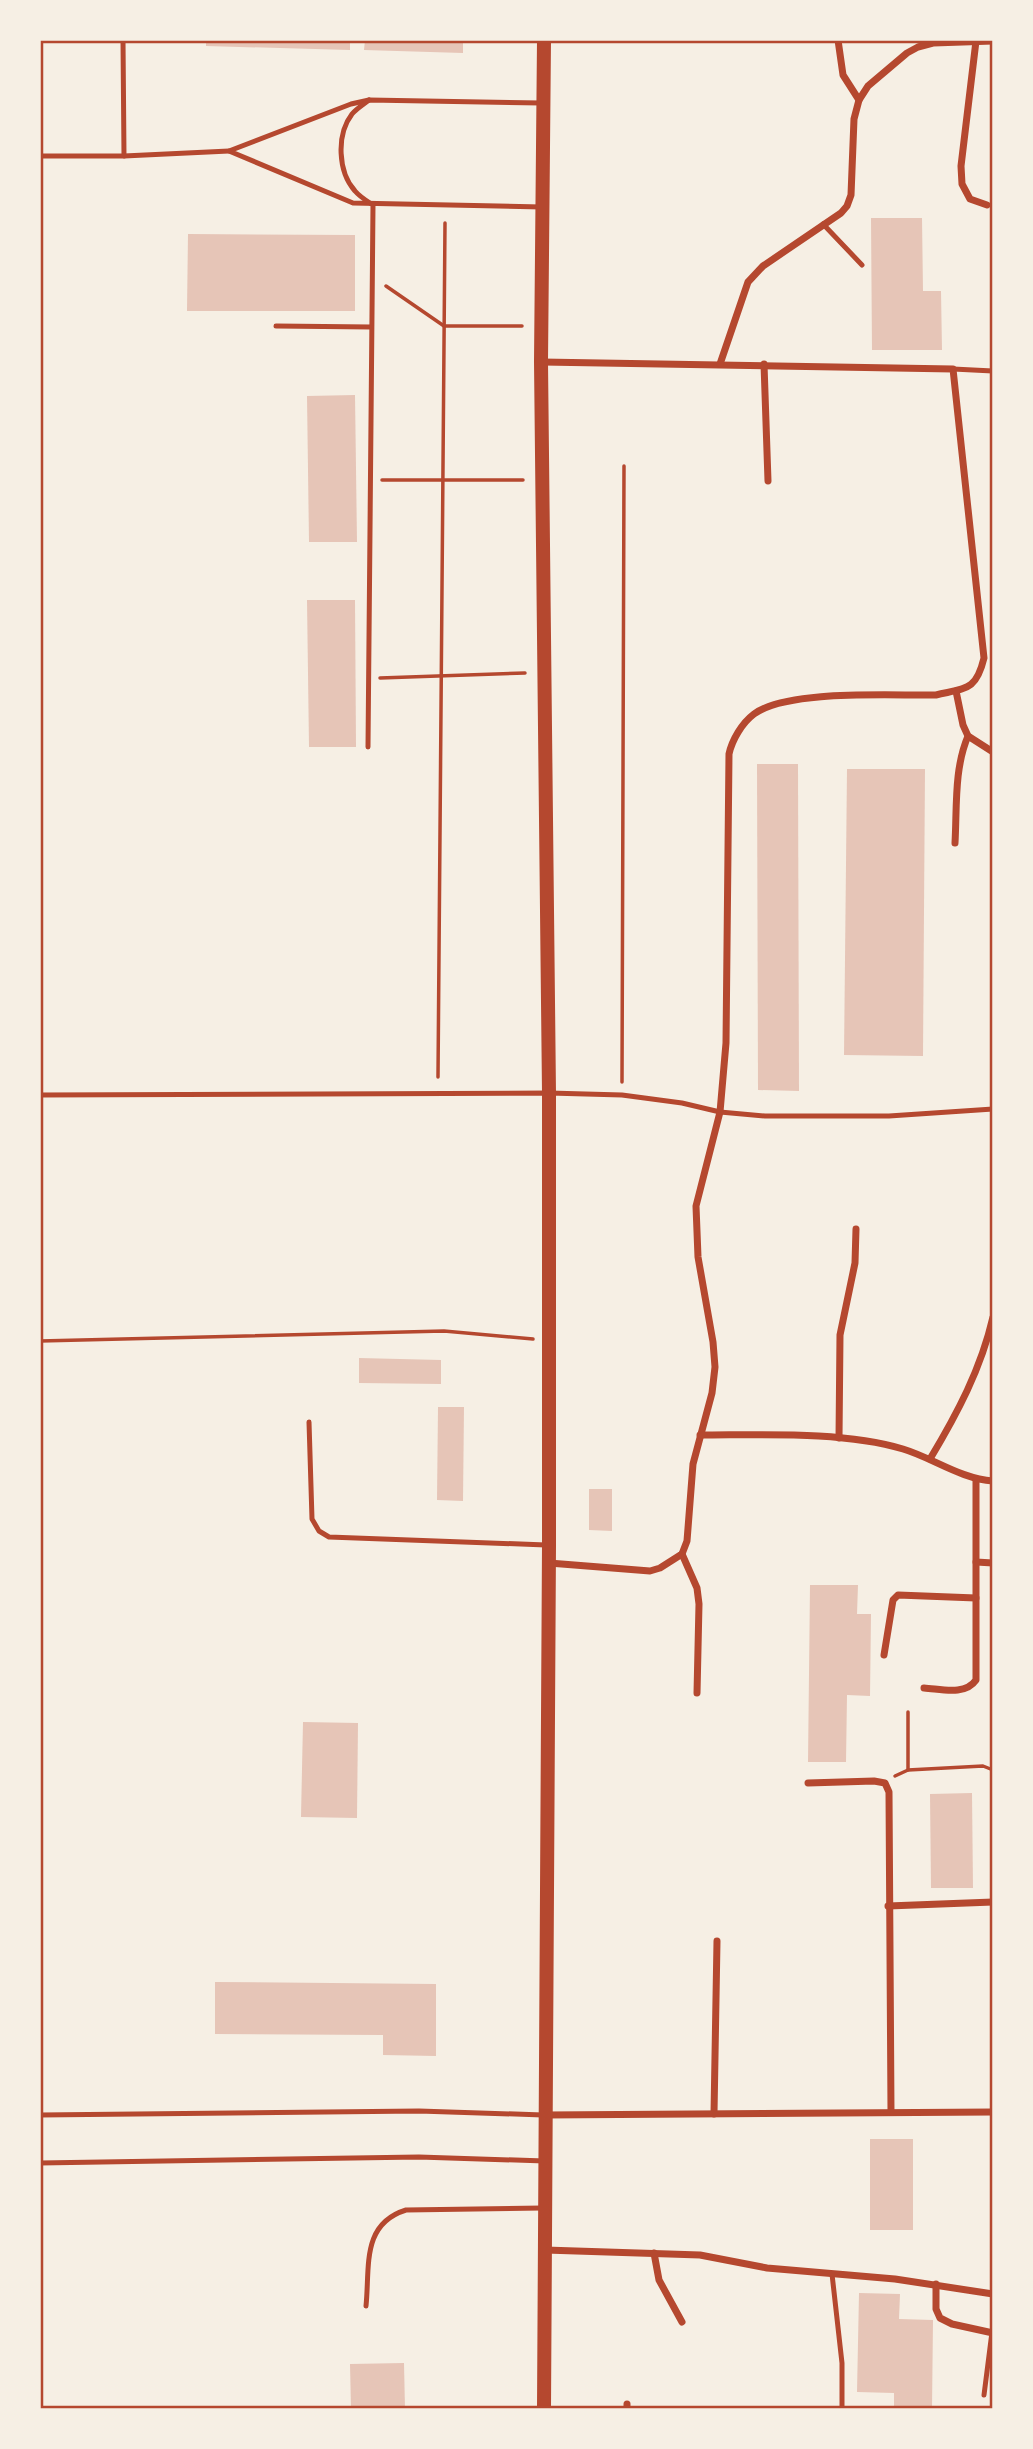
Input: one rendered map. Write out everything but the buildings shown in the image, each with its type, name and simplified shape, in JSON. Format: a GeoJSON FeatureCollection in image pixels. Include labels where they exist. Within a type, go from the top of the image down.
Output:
{"type":"FeatureCollection","features":[{"type":"Feature","properties":{"kind":"main road"},"geometry":{"type":"LineString","coordinates":[[544,40],[541,362],[549,1093],[544,2409]]}},
{"type":"Feature","properties":{"kind":"street"},"geometry":{"type":"LineString","coordinates":[[838,40],[843,75],[859,100]]}},
{"type":"Feature","properties":{"kind":"street"},"geometry":{"type":"LineString","coordinates":[[976,41],[961,166],[962,184],[970,199],[987,205]]}},
{"type":"Feature","properties":{"kind":"street"},"geometry":{"type":"LineString","coordinates":[[720,365],[748,282],[763,266],[847,206],[851,195],[854,119],[859,100],[868,86],[918,47],[933,43],[993,41]]}},
{"type":"Feature","properties":{"kind":"street"},"geometry":{"type":"LineString","coordinates":[[541,362],[953,369],[984,658],[980,676],[972,685],[956,691],[936,695],[803,698],[772,705],[753,715],[732,742],[729,754],[726,1043],[719,1112],[696,1206],[698,1256],[715,1367],[712,1393],[693,1464],[687,1541],[682,1554],[660,1568],[650,1570],[549,1563]]}},
{"type":"Feature","properties":{"kind":"street"},"geometry":{"type":"LineString","coordinates":[[764,365],[768,481]]}},
{"type":"Feature","properties":{"kind":"street"},"geometry":{"type":"LineString","coordinates":[[956,691],[968,736],[993,752]]}},
{"type":"Feature","properties":{"kind":"street"},"geometry":{"type":"LineString","coordinates":[[955,843],[959,766],[961,752],[968,736]]}},
{"type":"Feature","properties":{"kind":"street"},"geometry":{"type":"LineString","coordinates":[[839,1438],[840,1335],[855,1263],[856,1229]]}},
{"type":"Feature","properties":{"kind":"street"},"geometry":{"type":"LineString","coordinates":[[930,1459],[956,1415],[979,1364],[993,1317]]}},
{"type":"Feature","properties":{"kind":"street"},"geometry":{"type":"LineString","coordinates":[[700,1435],[860,1439],[903,1449],[976,1480],[993,1481]]}},
{"type":"Feature","properties":{"kind":"street"},"geometry":{"type":"LineString","coordinates":[[924,1688],[961,1690],[971,1687],[975,1680],[976,1480]]}},
{"type":"Feature","properties":{"kind":"street"},"geometry":{"type":"LineString","coordinates":[[682,1554],[696,1588],[699,1604],[697,1693]]}},
{"type":"Feature","properties":{"kind":"street"},"geometry":{"type":"LineString","coordinates":[[976,1563],[993,1563]]}},
{"type":"Feature","properties":{"kind":"street"},"geometry":{"type":"LineString","coordinates":[[884,1655],[893,1600],[898,1595],[976,1598]]}},
{"type":"Feature","properties":{"kind":"street"},"geometry":{"type":"LineString","coordinates":[[808,1783],[874,1781],[886,1783],[889,1791],[891,2112]]}},
{"type":"Feature","properties":{"kind":"street"},"geometry":{"type":"LineString","coordinates":[[888,1906],[993,1902]]}},
{"type":"Feature","properties":{"kind":"street"},"geometry":{"type":"LineString","coordinates":[[714,2114],[717,1941]]}},
{"type":"Feature","properties":{"kind":"street"},"geometry":{"type":"LineString","coordinates":[[546,2115],[993,2112]]}},
{"type":"Feature","properties":{"kind":"street"},"geometry":{"type":"LineString","coordinates":[[545,2250],[700,2255],[767,2268],[936,2284],[993,2294]]}},
{"type":"Feature","properties":{"kind":"street"},"geometry":{"type":"LineString","coordinates":[[654,2253],[659,2280],[682,2322]]}},
{"type":"Feature","properties":{"kind":"street"},"geometry":{"type":"LineString","coordinates":[[936,2284],[936,2309],[940,2318],[952,2324],[993,2332]]}},
{"type":"Feature","properties":{"kind":"lane"},"geometry":{"type":"LineString","coordinates":[[122,40],[124,156]]}},
{"type":"Feature","properties":{"kind":"lane"},"geometry":{"type":"LineString","coordinates":[[40,156],[124,156],[229,151],[351,104],[369,100],[544,103]]}},
{"type":"Feature","properties":{"kind":"lane"},"geometry":{"type":"LineString","coordinates":[[369,100],[352,114],[343,133],[341,152],[346,177],[356,192],[373,205]]}},
{"type":"Feature","properties":{"kind":"lane"},"geometry":{"type":"LineString","coordinates":[[229,151],[339,199],[373,205],[542,207]]}},
{"type":"Feature","properties":{"kind":"lane"},"geometry":{"type":"LineString","coordinates":[[368,747],[373,205]]}},
{"type":"Feature","properties":{"kind":"lane"},"geometry":{"type":"LineString","coordinates":[[823,224],[862,265]]}},
{"type":"Feature","properties":{"kind":"lane"},"geometry":{"type":"LineString","coordinates":[[275,326],[372,327]]}},
{"type":"Feature","properties":{"kind":"lane"},"geometry":{"type":"LineString","coordinates":[[953,369],[993,371]]}},
{"type":"Feature","properties":{"kind":"lane"},"geometry":{"type":"LineString","coordinates":[[40,1095],[622,1095],[682,1103],[719,1112],[765,1116],[889,1116],[993,1109]]}},
{"type":"Feature","properties":{"kind":"lane"},"geometry":{"type":"LineString","coordinates":[[309,1422],[312,1519],[319,1531],[328,1537],[549,1545]]}},
{"type":"Feature","properties":{"kind":"lane"},"geometry":{"type":"LineString","coordinates":[[40,2115],[419,2111],[546,2115]]}},
{"type":"Feature","properties":{"kind":"lane"},"geometry":{"type":"LineString","coordinates":[[40,2163],[419,2157],[546,2161]]}},
{"type":"Feature","properties":{"kind":"lane"},"geometry":{"type":"LineString","coordinates":[[366,2306],[375,2230],[393,2214],[406,2210],[546,2208]]}},
{"type":"Feature","properties":{"kind":"lane"},"geometry":{"type":"LineString","coordinates":[[832,2274],[842,2363],[842,2409]]}},
{"type":"Feature","properties":{"kind":"lane"},"geometry":{"type":"LineString","coordinates":[[984,2395],[993,2332]]}},
{"type":"Feature","properties":{"kind":"path"},"geometry":{"type":"LineString","coordinates":[[438,1077],[445,223]]}},
{"type":"Feature","properties":{"kind":"path"},"geometry":{"type":"LineString","coordinates":[[385,285],[444,326],[522,326]]}},
{"type":"Feature","properties":{"kind":"path"},"geometry":{"type":"LineString","coordinates":[[622,1095],[624,466]]}},
{"type":"Feature","properties":{"kind":"path"},"geometry":{"type":"LineString","coordinates":[[382,480],[523,480]]}},
{"type":"Feature","properties":{"kind":"path"},"geometry":{"type":"LineString","coordinates":[[379,678],[525,673]]}},
{"type":"Feature","properties":{"kind":"path"},"geometry":{"type":"LineString","coordinates":[[40,1341],[444,1331],[549,1341]]}},
{"type":"Feature","properties":{"kind":"path"},"geometry":{"type":"LineString","coordinates":[[908,1712],[908,1770]]}},
{"type":"Feature","properties":{"kind":"path"},"geometry":{"type":"LineString","coordinates":[[886,1783],[908,1770],[984,1766],[993,1770]]}}]}
